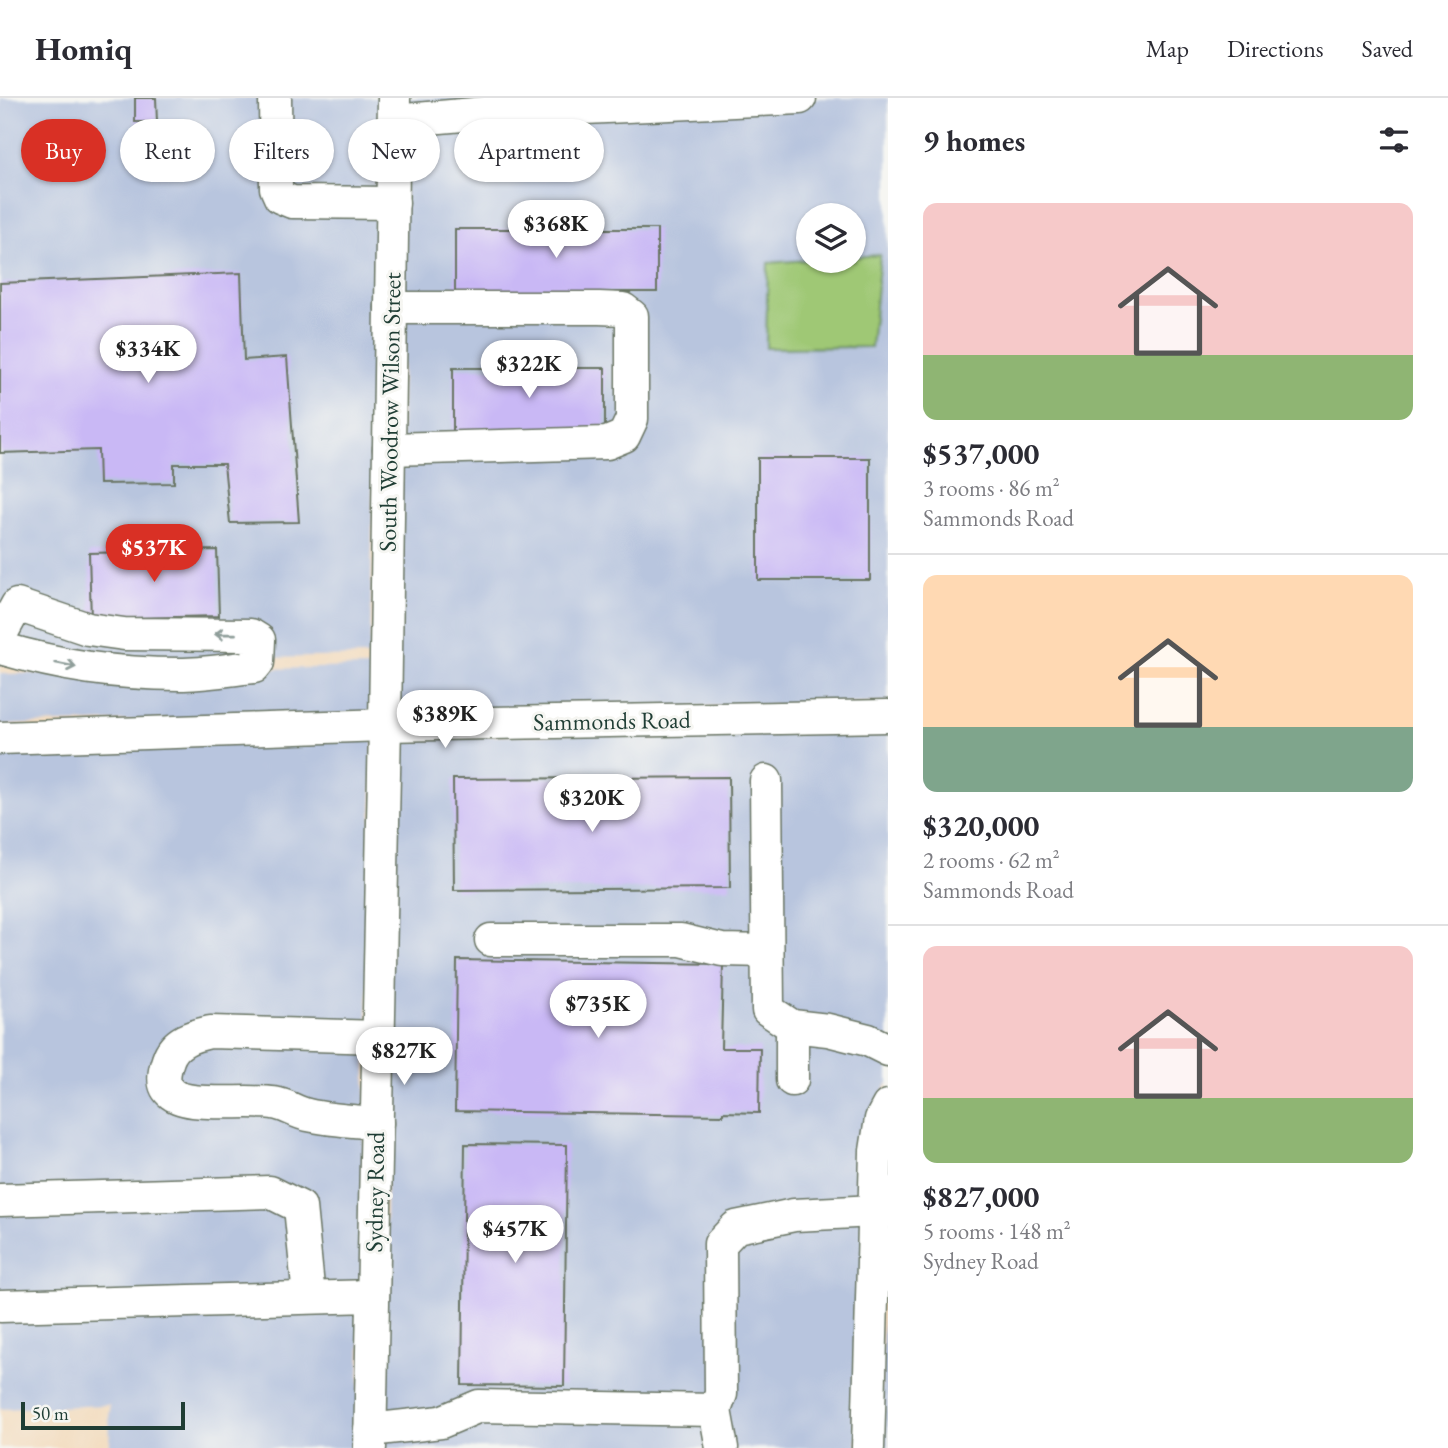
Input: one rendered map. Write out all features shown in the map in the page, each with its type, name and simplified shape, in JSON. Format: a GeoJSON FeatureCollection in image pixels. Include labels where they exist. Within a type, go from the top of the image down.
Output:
{"type":"FeatureCollection","features":[{"type":"Feature","properties":{"kind":"street"},"geometry":{"type":"LineString","coordinates":[[275,98],[276,188],[280,197],[292,202],[393,203]]}},
{"type":"Feature","properties":{"kind":"street"},"geometry":{"type":"LineString","coordinates":[[394,109],[497,112],[800,98]]}},
{"type":"Feature","properties":{"kind":"street","name":"South Woodrow Wilson Street"},"geometry":{"type":"LineString","coordinates":[[385,725],[394,109]]}},
{"type":"Feature","properties":{"kind":"street"},"geometry":{"type":"LineString","coordinates":[[389,449],[607,443],[624,436],[632,419],[632,316],[623,309],[391,308]]}},
{"type":"Feature","properties":{"kind":"street"},"geometry":{"type":"LineString","coordinates":[[0,636],[17,605],[88,629],[124,634],[251,635],[258,640],[258,662],[254,667],[182,674],[107,671],[66,665],[0,648]]}},
{"type":"Feature","properties":{"kind":"street","name":"Sammonds Road"},"geometry":{"type":"LineString","coordinates":[[0,738],[385,725],[888,716]]}},
{"type":"Feature","properties":{"kind":"street","name":"Sydney Road"},"geometry":{"type":"LineString","coordinates":[[370,1439],[385,725]]}},
{"type":"Feature","properties":{"kind":"street"},"geometry":{"type":"LineString","coordinates":[[766,781],[768,1010],[792,1027],[828,1030],[868,1040],[888,1050]]}},
{"type":"Feature","properties":{"kind":"street"},"geometry":{"type":"LineString","coordinates":[[491,940],[681,940],[722,950],[767,951]]}},
{"type":"Feature","properties":{"kind":"street"},"geometry":{"type":"LineString","coordinates":[[792,1027],[792,1080]]}},
{"type":"Feature","properties":{"kind":"street"},"geometry":{"type":"LineString","coordinates":[[377,1123],[305,1115],[277,1104],[198,1101],[174,1097],[166,1089],[164,1072],[170,1054],[187,1037],[210,1032],[379,1037]]}},
{"type":"Feature","properties":{"kind":"street"},"geometry":{"type":"LineString","coordinates":[[868,1448],[880,1306],[875,1211],[876,1151],[881,1119],[888,1106]]}},
{"type":"Feature","properties":{"kind":"street"},"geometry":{"type":"LineString","coordinates":[[0,1200],[270,1192],[300,1207],[309,1297]]}},
{"type":"Feature","properties":{"kind":"street"},"geometry":{"type":"LineString","coordinates":[[722,1448],[715,1410],[721,1394],[720,1244],[736,1227],[794,1215],[875,1211]]}},
{"type":"Feature","properties":{"kind":"street"},"geometry":{"type":"LineString","coordinates":[[0,1306],[373,1296]]}},
{"type":"Feature","properties":{"kind":"street"},"geometry":{"type":"LineString","coordinates":[[370,1439],[441,1422],[479,1406],[715,1410]]}},
{"type":"Feature","properties":{"kind":"shaded area"},"geometry":{"type":"Polygon","coordinates":[[[0,98],[379,98],[379,119],[348,119],[348,182],[378,182],[370,656],[0,663],[0,98]]]}},
{"type":"Feature","properties":{"kind":"shaded area"},"geometry":{"type":"Polygon","coordinates":[[[406,98],[888,98],[888,703],[397,712],[405,182],[440,182],[440,119],[406,119],[406,98]],[[796,203],[796,261],[768,263],[766,348],[857,273],[866,273],[866,266],[879,255],[866,256],[866,203],[796,203]]]}},
{"type":"Feature","properties":{"kind":"shaded area"},"geometry":{"type":"Polygon","coordinates":[[[370,667],[374,713],[0,725],[0,674],[370,667]]]}},
{"type":"Feature","properties":{"kind":"shaded area"},"geometry":{"type":"Polygon","coordinates":[[[888,728],[888,1083],[871,1112],[857,1448],[381,1448],[396,738],[888,728]]]}},
{"type":"Feature","properties":{"kind":"shaded area"},"geometry":{"type":"Polygon","coordinates":[[[373,739],[358,1448],[110,1448],[109,1405],[0,1409],[0,750],[373,739]]]}},
{"type":"Feature","properties":{"kind":"shaded area"},"geometry":{"type":"Polygon","coordinates":[[[888,1151],[888,1448],[879,1448],[888,1151]]]}},
{"type":"Feature","properties":{"kind":"green space"},"geometry":{"type":"Polygon","coordinates":[[[880,255],[871,347],[766,348],[768,263],[796,261],[796,273],[866,273],[866,256],[880,255]]]}},
{"type":"Feature","properties":{"kind":"building"},"geometry":{"type":"Polygon","coordinates":[[[135,98],[156,98],[157,119],[135,119],[135,98]]]}},
{"type":"Feature","properties":{"kind":"building"},"geometry":{"type":"Polygon","coordinates":[[[455,229],[657,229],[657,292],[455,292],[455,229]]]}},
{"type":"Feature","properties":{"kind":"building"},"geometry":{"type":"Polygon","coordinates":[[[241,273],[244,360],[287,357],[299,522],[230,523],[224,464],[174,464],[174,483],[99,484],[98,450],[0,453],[0,283],[241,273]]]}},
{"type":"Feature","properties":{"kind":"building"},"geometry":{"type":"Polygon","coordinates":[[[453,368],[605,368],[605,433],[453,433],[453,368]]]}},
{"type":"Feature","properties":{"kind":"building"},"geometry":{"type":"Polygon","coordinates":[[[758,458],[870,458],[870,580],[758,580],[758,458]]]}},
{"type":"Feature","properties":{"kind":"building"},"geometry":{"type":"Polygon","coordinates":[[[217,550],[219,616],[91,619],[89,553],[217,550]]]}},
{"type":"Feature","properties":{"kind":"building"},"geometry":{"type":"Polygon","coordinates":[[[729,777],[730,888],[454,890],[453,779],[729,777]]]}},
{"type":"Feature","properties":{"kind":"building"},"geometry":{"type":"Polygon","coordinates":[[[457,960],[723,964],[721,1048],[760,1048],[759,1113],[723,1112],[723,1115],[455,1111],[457,960]]]}},
{"type":"Feature","properties":{"kind":"building"},"geometry":{"type":"Polygon","coordinates":[[[465,1144],[567,1145],[564,1386],[462,1385],[465,1144]]]}}]}
